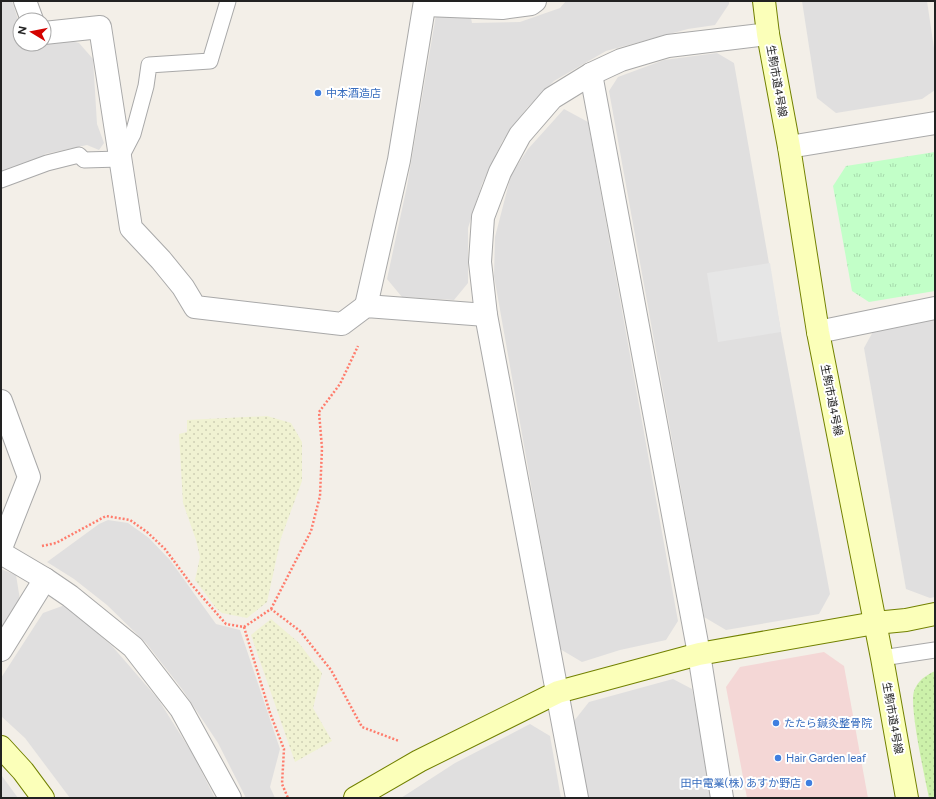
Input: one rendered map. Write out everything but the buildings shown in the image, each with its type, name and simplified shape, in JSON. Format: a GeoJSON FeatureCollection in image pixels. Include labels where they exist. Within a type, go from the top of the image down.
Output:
{"type":"FeatureCollection","features":[{"type":"Feature","properties":{"kind":"street"},"geometry":{"type":"LineString","coordinates":[[25,1],[29,12]]}},
{"type":"Feature","properties":{"kind":"street"},"geometry":{"type":"LineString","coordinates":[[369,306],[399,160],[425,3],[502,8],[531,4],[535,1]]}},
{"type":"Feature","properties":{"kind":"street","name":"生駒市道4号線"},"geometry":{"type":"LineString","coordinates":[[764,1],[768,34],[789,147],[818,332],[882,658],[907,798]]}},
{"type":"Feature","properties":{"kind":"street"},"geometry":{"type":"LineString","coordinates":[[52,32],[100,27],[132,228],[162,260],[183,287],[195,307],[342,324],[369,306],[486,315]]}},
{"type":"Feature","properties":{"kind":"street"},"geometry":{"type":"LineString","coordinates":[[577,798],[486,315],[480,262],[483,217],[500,172],[520,135],[552,98],[591,74],[621,60],[668,46],[768,34]]}},
{"type":"Feature","properties":{"kind":"street"},"geometry":{"type":"LineString","coordinates":[[591,74],[699,654],[722,798]]}},
{"type":"Feature","properties":{"kind":"street"},"geometry":{"type":"LineString","coordinates":[[789,147],[935,123]]}},
{"type":"Feature","properties":{"kind":"street"},"geometry":{"type":"LineString","coordinates":[[818,332],[935,308]]}},
{"type":"Feature","properties":{"kind":"street"},"geometry":{"type":"LineString","coordinates":[[1,401],[29,477],[5,554],[70,596],[133,647],[181,709],[230,798]]}},
{"type":"Feature","properties":{"kind":"street"},"geometry":{"type":"LineString","coordinates":[[1,650],[45,579]]}},
{"type":"Feature","properties":{"kind":"street"},"geometry":{"type":"LineString","coordinates":[[355,798],[419,761],[558,692],[699,654],[935,614]]}},
{"type":"Feature","properties":{"kind":"street"},"geometry":{"type":"LineString","coordinates":[[1,747],[23,771],[42,798]]}},
{"type":"Feature","properties":{"kind":"lane"},"geometry":{"type":"LineString","coordinates":[[1,180],[47,163],[79,155],[84,160],[120,159],[133,134],[150,65],[210,61],[228,1]]}},
{"type":"Feature","properties":{"kind":"lane"},"geometry":{"type":"LineString","coordinates":[[882,658],[935,650]]}},
{"type":"Feature","properties":{"kind":"path"},"geometry":{"type":"LineString","coordinates":[[5,554],[56,543],[106,516],[130,520],[147,532],[165,549],[191,584],[226,624],[244,627],[271,609],[311,531],[320,496],[322,448],[319,412],[340,384],[355,356],[369,306]]}},
{"type":"Feature","properties":{"kind":"path"},"geometry":{"type":"LineString","coordinates":[[271,609],[300,631],[331,670],[362,727],[401,742],[419,761]]}},
{"type":"Feature","properties":{"kind":"path"},"geometry":{"type":"LineString","coordinates":[[244,627],[270,713],[284,749],[282,784],[288,798]]}},
{"type":"Feature","properties":{"kind":"shaded area"},"geometry":{"type":"Polygon","coordinates":[[[1,1],[12,1],[16,12],[12,12],[12,52],[52,52],[52,36],[79,43],[93,59],[97,124],[104,143],[99,150],[87,145],[45,154],[44,157],[1,175],[1,1]]]}},
{"type":"Feature","properties":{"kind":"shaded area"},"geometry":{"type":"Polygon","coordinates":[[[566,1],[729,1],[729,4],[715,25],[688,29],[606,51],[554,81],[527,108],[502,142],[482,184],[468,228],[468,283],[454,300],[402,297],[387,279],[407,186],[436,15],[471,18],[472,23],[520,22],[560,8],[566,1]]]}},
{"type":"Feature","properties":{"kind":"shaded area"},"geometry":{"type":"Polygon","coordinates":[[[802,1],[927,1],[935,55],[935,90],[922,99],[836,113],[817,98],[802,1]]]}},
{"type":"Feature","properties":{"kind":"shaded area"},"geometry":{"type":"Polygon","coordinates":[[[717,53],[734,63],[781,332],[830,594],[819,614],[726,630],[704,617],[609,91],[618,77],[664,60],[717,53]]]}},
{"type":"Feature","properties":{"kind":"shaded area"},"geometry":{"type":"Polygon","coordinates":[[[564,109],[588,122],[678,621],[666,640],[620,650],[582,662],[560,649],[494,276],[495,237],[511,175],[528,149],[564,109]]]}},
{"type":"Feature","properties":{"kind":"shaded area"},"geometry":{"type":"Polygon","coordinates":[[[770,263],[781,332],[718,342],[707,273],[770,263]]]}},
{"type":"Feature","properties":{"kind":"shaded area"},"geometry":{"type":"Polygon","coordinates":[[[935,318],[935,597],[930,598],[906,589],[864,348],[875,328],[935,318]]]}},
{"type":"Feature","properties":{"kind":"shaded area"},"geometry":{"type":"Polygon","coordinates":[[[108,520],[128,523],[149,538],[170,560],[216,624],[240,630],[280,749],[270,787],[275,798],[246,798],[218,743],[182,689],[146,643],[107,605],[74,579],[47,562],[99,524],[108,520]]]}},
{"type":"Feature","properties":{"kind":"shaded area"},"geometry":{"type":"Polygon","coordinates":[[[1,569],[16,575],[20,600],[1,629],[1,569]]]}},
{"type":"Feature","properties":{"kind":"shaded area"},"geometry":{"type":"Polygon","coordinates":[[[65,605],[112,646],[158,699],[192,753],[215,798],[70,798],[25,738],[1,716],[1,678],[43,613],[65,605]]]}},
{"type":"Feature","properties":{"kind":"shaded area"},"geometry":{"type":"Polygon","coordinates":[[[824,652],[844,666],[868,798],[747,798],[726,687],[740,667],[824,652]]]}},
{"type":"Feature","properties":{"kind":"shaded area"},"geometry":{"type":"Polygon","coordinates":[[[673,679],[692,689],[713,798],[588,798],[574,721],[589,702],[673,679]]]}},
{"type":"Feature","properties":{"kind":"shaded area"},"geometry":{"type":"Polygon","coordinates":[[[530,724],[550,736],[561,798],[401,798],[455,763],[530,724]]]}},
{"type":"Feature","properties":{"kind":"shaded area"},"geometry":{"type":"Polygon","coordinates":[[[1,775],[2,776],[18,798],[1,798],[1,775]]]}},
{"type":"Feature","properties":{"kind":"green space"},"geometry":{"type":"Polygon","coordinates":[[[935,152],[935,291],[869,302],[852,291],[833,186],[846,166],[935,152]]]}},
{"type":"Feature","properties":{"kind":"green space"},"geometry":{"type":"Polygon","coordinates":[[[267,416],[291,423],[302,442],[302,481],[281,538],[267,602],[247,618],[222,613],[216,608],[195,580],[200,557],[196,540],[183,503],[179,434],[187,432],[187,420],[267,416]]]}},
{"type":"Feature","properties":{"kind":"green space"},"geometry":{"type":"Polygon","coordinates":[[[271,619],[298,642],[322,673],[313,708],[332,741],[295,762],[251,635],[271,619]]]}},
{"type":"Feature","properties":{"kind":"green space"},"geometry":{"type":"Polygon","coordinates":[[[935,671],[935,798],[929,798],[918,743],[913,699],[914,691],[920,681],[935,671]]]}},
{"type":"Feature","properties":{"kind":"place","name":"中本酒造店"},"geometry":{"type":"Point","coordinates":[318,93]}},
{"type":"Feature","properties":{"kind":"place","name":"たたら鍼灸整骨院"},"geometry":{"type":"Point","coordinates":[776,723]}},
{"type":"Feature","properties":{"kind":"place","name":"Hair Garden leaf"},"geometry":{"type":"Point","coordinates":[778,758]}},
{"type":"Feature","properties":{"kind":"place","name":"田中電業(株) あすか野店"},"geometry":{"type":"Point","coordinates":[809,783]}}]}
